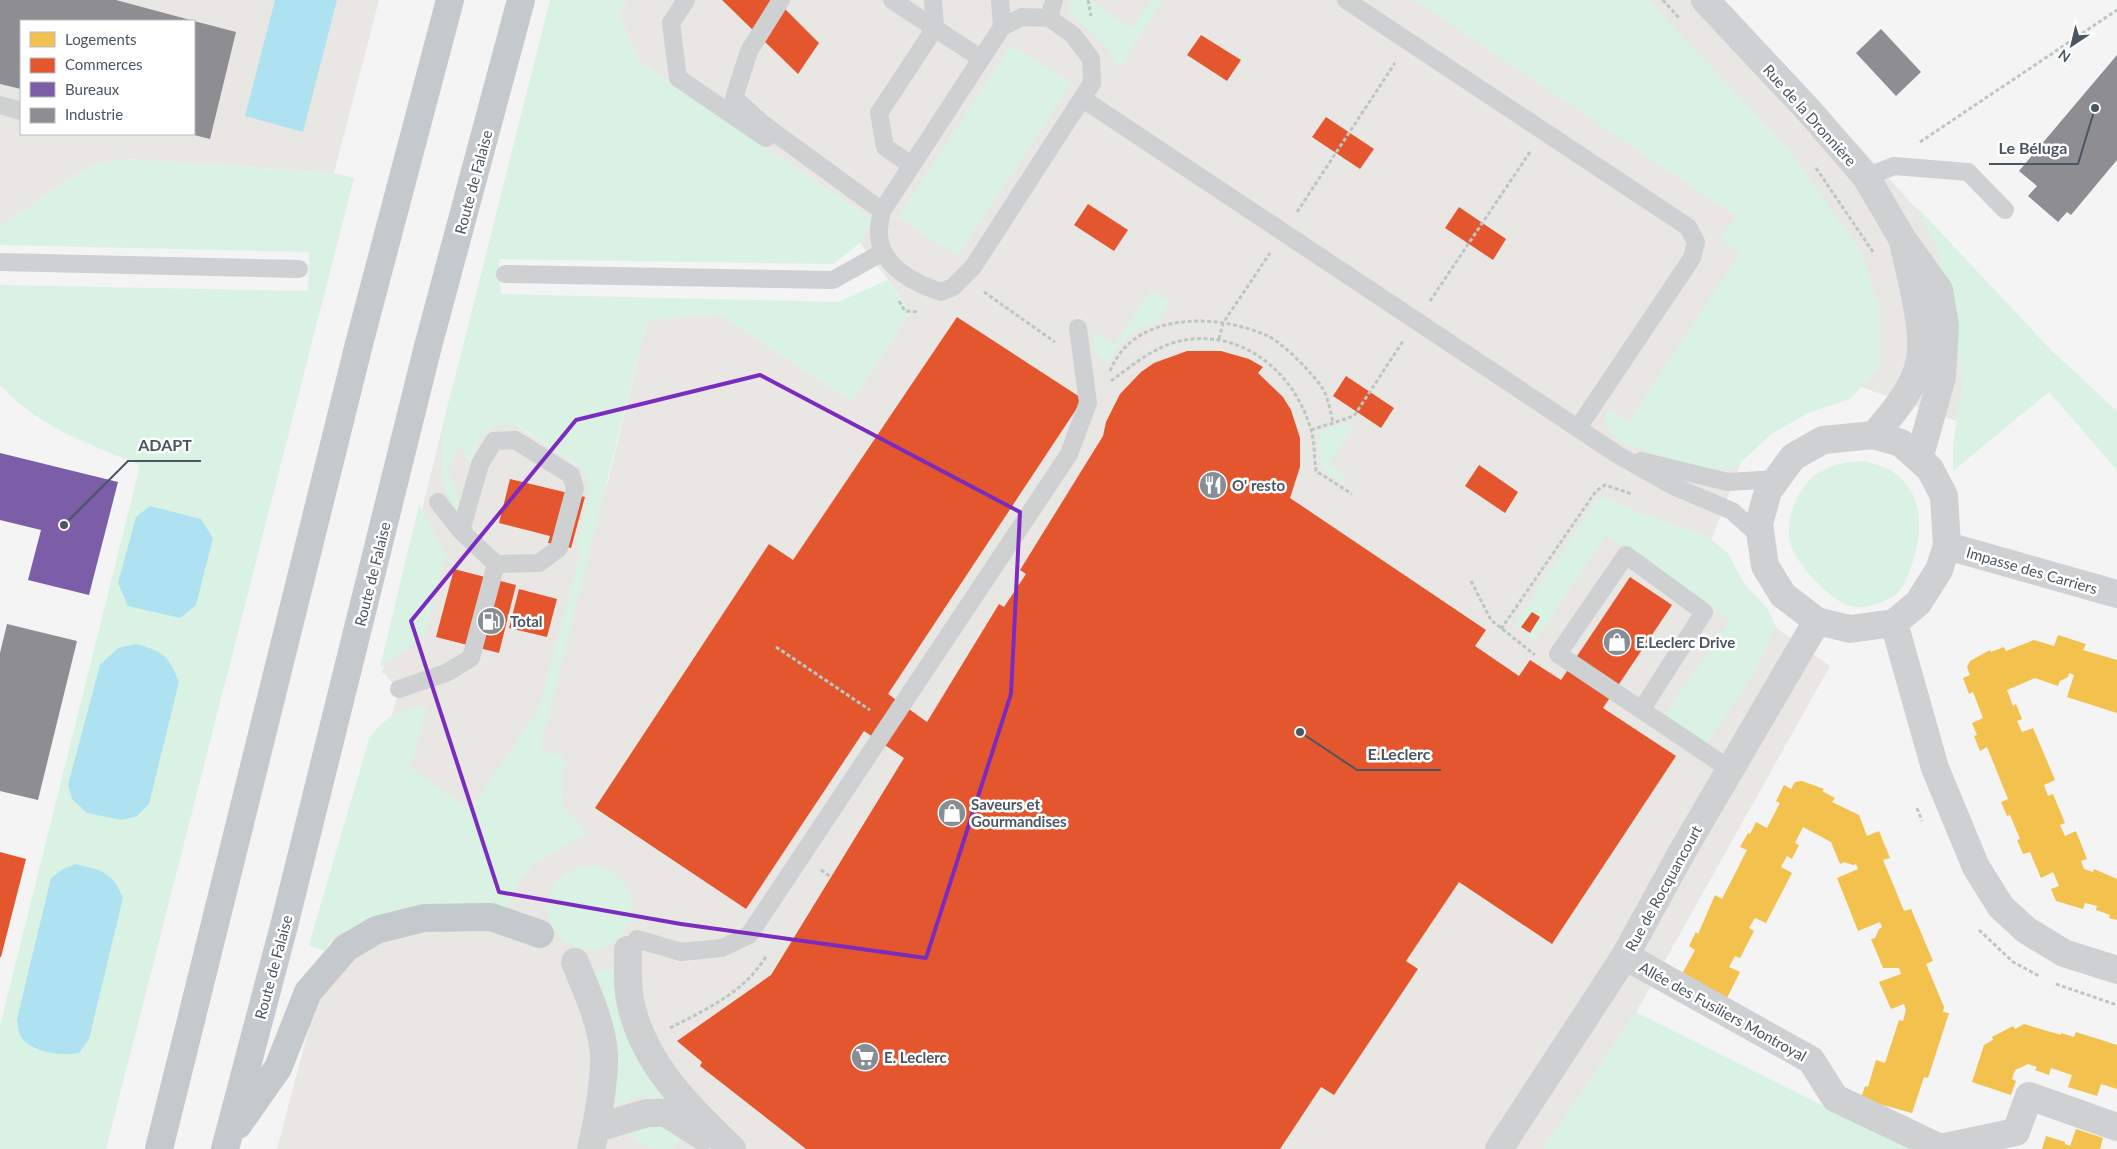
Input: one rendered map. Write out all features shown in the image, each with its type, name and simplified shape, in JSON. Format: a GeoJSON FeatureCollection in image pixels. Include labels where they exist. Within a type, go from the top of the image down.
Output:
{"type":"FeatureCollection","features":[{"type":"Feature","properties":{"kind":"highway"},"geometry":{"type":"LineString","coordinates":[[159,1149],[355,363],[450,0]]}},
{"type":"Feature","properties":{"kind":"highway","name":"Route de Falaise"},"geometry":{"type":"LineString","coordinates":[[226,1145],[285,922],[427,350],[521,0]]}},
{"type":"Feature","properties":{"kind":"highway"},"geometry":{"type":"LineString","coordinates":[[226,1145],[278,1068],[308,992],[346,948],[376,930],[424,918],[491,917],[540,934]]}},
{"type":"Feature","properties":{"kind":"street","name":"Rue de la Dronnière"},"geometry":{"type":"LineString","coordinates":[[1705,0],[1811,113],[1866,177],[1903,240],[1940,290],[1945,325],[1942,378],[1919,459]]}},
{"type":"Feature","properties":{"kind":"street","name":"Rue de la Dronnière"},"geometry":{"type":"LineString","coordinates":[[1874,435],[1900,404],[1918,367],[1921,337],[1903,240]]}},
{"type":"Feature","properties":{"kind":"street"},"geometry":{"type":"LineString","coordinates":[[1874,435],[1901,443],[1919,459],[1930,469],[1944,496],[1947,546],[1939,570],[1918,603],[1894,623],[1850,629],[1817,620],[1783,595],[1765,566],[1759,524],[1768,491],[1793,457],[1823,440],[1874,435]]}},
{"type":"Feature","properties":{"kind":"street","name":"Impasse des Carriers"},"geometry":{"type":"LineString","coordinates":[[1947,546],[2117,594]]}},
{"type":"Feature","properties":{"kind":"street","name":"Rue de Rocquancourt"},"geometry":{"type":"LineString","coordinates":[[1499,1149],[1625,956],[1682,852],[1817,620]]}},
{"type":"Feature","properties":{"kind":"street"},"geometry":{"type":"LineString","coordinates":[[1894,623],[1935,768],[1976,867],[2000,907],[2026,930],[2064,953],[2117,970]]}},
{"type":"Feature","properties":{"kind":"street"},"geometry":{"type":"LineString","coordinates":[[632,944],[630,999],[644,1046],[687,1105],[732,1149]]}},
{"type":"Feature","properties":{"kind":"street","name":"Allée des Fusiliers Montroyal"},"geometry":{"type":"LineString","coordinates":[[1625,956],[1811,1060],[1835,1098],[1940,1148],[2016,1132],[2029,1096],[2117,1127]]}},
{"type":"Feature","properties":{"kind":"street"},"geometry":{"type":"LineString","coordinates":[[575,962],[592,1005],[604,1053],[594,1138]]}},
{"type":"Feature","properties":{"kind":"street"},"geometry":{"type":"LineString","coordinates":[[594,1138],[647,1112],[666,1113],[723,1149]]}},
{"type":"Feature","properties":{"kind":"lane"},"geometry":{"type":"LineString","coordinates":[[686,0],[671,23],[678,78],[755,132],[822,168]]}},
{"type":"Feature","properties":{"kind":"lane"},"geometry":{"type":"LineString","coordinates":[[781,0],[749,51],[734,98],[763,124],[882,211]]}},
{"type":"Feature","properties":{"kind":"lane"},"geometry":{"type":"LineString","coordinates":[[892,0],[980,58]]}},
{"type":"Feature","properties":{"kind":"lane"},"geometry":{"type":"LineString","coordinates":[[912,165],[885,147],[879,113],[935,28],[933,0]]}},
{"type":"Feature","properties":{"kind":"lane"},"geometry":{"type":"LineString","coordinates":[[1000,0],[1002,27]]}},
{"type":"Feature","properties":{"kind":"lane"},"geometry":{"type":"LineString","coordinates":[[1049,18],[1054,0]]}},
{"type":"Feature","properties":{"kind":"lane"},"geometry":{"type":"LineString","coordinates":[[1346,0],[1688,227],[1696,242],[1692,258],[1578,428]]}},
{"type":"Feature","properties":{"kind":"lane"},"geometry":{"type":"LineString","coordinates":[[1022,17],[1049,18],[1073,35],[1091,59],[1092,83],[973,267],[954,287],[941,292],[918,284],[896,268],[883,252],[879,234],[882,211],[1002,27],[1022,17]]}},
{"type":"Feature","properties":{"kind":"lane"},"geometry":{"type":"LineString","coordinates":[[1083,99],[1618,455],[1672,486],[1732,511],[1761,537]]}},
{"type":"Feature","properties":{"kind":"lane"},"geometry":{"type":"LineString","coordinates":[[0,105],[20,111]]}},
{"type":"Feature","properties":{"kind":"lane"},"geometry":{"type":"LineString","coordinates":[[1866,177],[1894,166],[1968,172],[2005,210]]}},
{"type":"Feature","properties":{"kind":"lane"},"geometry":{"type":"LineString","coordinates":[[505,274],[834,280],[883,252]]}},
{"type":"Feature","properties":{"kind":"lane"},"geometry":{"type":"LineString","coordinates":[[0,262],[299,269]]}},
{"type":"Feature","properties":{"kind":"lane"},"geometry":{"type":"LineString","coordinates":[[632,944],[681,952],[722,948],[749,935],[1069,454],[1088,403],[1078,328]]}},
{"type":"Feature","properties":{"kind":"lane"},"geometry":{"type":"LineString","coordinates":[[438,502],[461,532],[496,564],[539,562],[559,548],[575,488],[571,475],[515,440],[494,441],[480,464],[461,532]]}},
{"type":"Feature","properties":{"kind":"lane"},"geometry":{"type":"LineString","coordinates":[[1618,455],[1728,482],[1777,479]]}},
{"type":"Feature","properties":{"kind":"lane"},"geometry":{"type":"LineString","coordinates":[[1642,709],[1704,612],[1626,555],[1558,654],[1731,770]]}},
{"type":"Feature","properties":{"kind":"lane"},"geometry":{"type":"LineString","coordinates":[[399,689],[446,673],[471,658],[496,564]]}},
{"type":"Feature","properties":{"kind":"path"},"geometry":{"type":"LineString","coordinates":[[1662,0],[1682,21]]}},
{"type":"Feature","properties":{"kind":"path"},"geometry":{"type":"LineString","coordinates":[[1894,166],[1906,151],[2117,10]]}},
{"type":"Feature","properties":{"kind":"path"},"geometry":{"type":"LineString","coordinates":[[1219,339],[1223,323],[1409,42]]}},
{"type":"Feature","properties":{"kind":"path"},"geometry":{"type":"LineString","coordinates":[[1311,430],[1354,416],[1544,131]]}},
{"type":"Feature","properties":{"kind":"path"},"geometry":{"type":"LineString","coordinates":[[1812,163],[1875,256]]}},
{"type":"Feature","properties":{"kind":"path"},"geometry":{"type":"LineString","coordinates":[[1107,379],[1116,355],[1143,332],[1176,322],[1223,323],[1269,337],[1295,358],[1322,387],[1333,422]]}},
{"type":"Feature","properties":{"kind":"path"},"geometry":{"type":"LineString","coordinates":[[1104,386],[1143,357],[1172,343],[1219,339],[1262,356],[1294,390],[1311,430],[1316,471],[1352,494]]}},
{"type":"Feature","properties":{"kind":"path"},"geometry":{"type":"LineString","coordinates":[[1502,629],[1596,491],[1605,485],[1628,492]]}},
{"type":"Feature","properties":{"kind":"path"},"geometry":{"type":"LineString","coordinates":[[776,647],[890,723]]}},
{"type":"Feature","properties":{"kind":"highlighted area"},"geometry":{"type":"Polygon","coordinates":[[[760,375],[1020,512],[1011,694],[926,958],[681,924],[499,892],[411,621],[576,420],[760,375]]]}},
{"type":"Feature","properties":{"kind":"shaded area"},"geometry":{"type":"Polygon","coordinates":[[[0,0],[379,0],[334,173],[126,159],[97,164],[72,177],[0,227],[0,0]]]}},
{"type":"Feature","properties":{"kind":"shaded area"},"geometry":{"type":"Polygon","coordinates":[[[627,0],[1725,0],[2049,353],[1967,425],[1850,383],[1749,441],[1709,546],[1765,620],[1830,666],[1634,1016],[1543,1149],[277,1149],[333,936],[408,905],[507,907],[380,758],[399,689],[382,672],[453,384],[607,485],[647,320],[719,314],[852,401],[910,313],[897,292],[860,243],[872,219],[639,62],[619,13],[627,0]]]}},
{"type":"Feature","properties":{"kind":"green space"},"geometry":{"type":"Polygon","coordinates":[[[550,0],[627,0],[619,13],[639,62],[872,219],[860,243],[833,264],[499,259],[501,294],[838,302],[888,280],[910,313],[852,401],[719,314],[647,320],[540,749],[564,756],[562,806],[587,833],[535,863],[517,883],[507,908],[408,905],[333,936],[325,951],[309,945],[369,739],[381,725],[394,715],[427,706],[410,768],[470,809],[538,711],[581,550],[577,544],[590,488],[583,469],[517,425],[496,425],[479,438],[471,469],[464,449],[459,446],[448,468],[460,505],[458,508],[451,502],[447,494],[442,470],[443,425],[550,0]]]}},
{"type":"Feature","properties":{"kind":"green space"},"geometry":{"type":"Polygon","coordinates":[[[1069,0],[1089,0],[1132,28],[1151,0],[1163,0],[1119,68],[1105,46],[1068,11],[1069,0]]]}},
{"type":"Feature","properties":{"kind":"green space"},"geometry":{"type":"Polygon","coordinates":[[[1415,0],[1648,0],[1789,150],[1862,253],[1879,306],[1879,368],[1850,399],[1808,413],[1770,435],[1736,467],[1706,470],[1626,444],[1610,433],[1604,418],[1609,409],[1628,423],[1740,253],[1720,239],[1736,216],[1415,0]]]}},
{"type":"Feature","properties":{"kind":"green space"},"geometry":{"type":"Polygon","coordinates":[[[1011,45],[1071,83],[958,256],[898,217],[1011,45]]]}},
{"type":"Feature","properties":{"kind":"green space"},"geometry":{"type":"Polygon","coordinates":[[[125,159],[334,173],[354,178],[106,1149],[0,1149],[0,1025],[140,465],[65,433],[31,412],[0,385],[0,285],[308,291],[309,252],[0,245],[0,227],[72,177],[97,164],[125,159]]]}},
{"type":"Feature","properties":{"kind":"green space"},"geometry":{"type":"Polygon","coordinates":[[[1916,206],[2052,351],[2117,411],[2117,470],[2049,392],[1953,471],[1953,445],[1962,388],[1954,310],[1935,244],[1916,206]]]}},
{"type":"Feature","properties":{"kind":"green space"},"geometry":{"type":"Polygon","coordinates":[[[1151,290],[1170,302],[1157,323],[1134,332],[1117,349],[1107,363],[1093,349],[1094,332],[1115,345],[1151,290]]]}},
{"type":"Feature","properties":{"kind":"green space"},"geometry":{"type":"Polygon","coordinates":[[[1347,423],[1354,427],[1329,464],[1347,477],[1343,483],[1321,468],[1320,431],[1347,423]]]}},
{"type":"Feature","properties":{"kind":"green space"},"geometry":{"type":"Polygon","coordinates":[[[1865,461],[1890,470],[1903,481],[1912,493],[1917,507],[1919,537],[1911,567],[1900,590],[1890,599],[1881,603],[1858,607],[1839,601],[1830,595],[1805,569],[1793,550],[1789,538],[1789,528],[1794,505],[1806,484],[1814,476],[1841,464],[1865,461]]]}},
{"type":"Feature","properties":{"kind":"green space"},"geometry":{"type":"Polygon","coordinates":[[[1605,497],[1642,514],[1707,536],[1728,553],[1743,582],[1767,608],[1776,627],[1753,675],[1706,745],[1664,717],[1730,620],[1606,535],[1535,640],[1514,625],[1596,500],[1605,497]]]}},
{"type":"Feature","properties":{"kind":"green space"},"geometry":{"type":"Polygon","coordinates":[[[419,505],[446,554],[424,636],[380,667],[419,505]]]}},
{"type":"Feature","properties":{"kind":"green space"},"geometry":{"type":"Polygon","coordinates":[[[582,866],[598,866],[614,873],[625,884],[632,900],[629,924],[620,938],[614,943],[598,950],[582,950],[566,943],[555,932],[548,916],[548,900],[555,884],[566,873],[582,866]]]}},
{"type":"Feature","properties":{"kind":"green space"},"geometry":{"type":"Polygon","coordinates":[[[621,965],[667,1098],[638,1096],[614,1107],[616,1082],[615,1048],[587,973],[608,970],[621,965]]]}},
{"type":"Feature","properties":{"kind":"green space"},"geometry":{"type":"Polygon","coordinates":[[[1636,1012],[1910,1149],[1543,1149],[1636,1012]]]}},
{"type":"Feature","properties":{"kind":"green space"},"geometry":{"type":"Polygon","coordinates":[[[659,1124],[680,1138],[673,1149],[658,1149],[642,1145],[628,1131],[659,1124]]]}},
{"type":"Feature","properties":{"kind":"water"},"geometry":{"type":"Polygon","coordinates":[[[275,0],[337,0],[303,132],[245,116],[275,0]]]}},
{"type":"Feature","properties":{"kind":"water"},"geometry":{"type":"Polygon","coordinates":[[[150,506],[201,519],[213,538],[196,605],[180,618],[128,606],[118,583],[136,517],[150,506]]]}},
{"type":"Feature","properties":{"kind":"water"},"geometry":{"type":"Polygon","coordinates":[[[136,644],[153,649],[164,656],[172,666],[179,682],[149,804],[137,816],[122,820],[87,813],[72,799],[68,785],[100,665],[118,648],[136,644]]]}},
{"type":"Feature","properties":{"kind":"water"},"geometry":{"type":"Polygon","coordinates":[[[76,864],[105,873],[115,882],[123,898],[89,1039],[79,1053],[46,1052],[31,1046],[25,1041],[20,1035],[17,1019],[51,878],[63,869],[76,864]]]}},
{"type":"Feature","properties":{"kind":"building: Logements"},"geometry":{"type":"Polygon","coordinates":[[[2058,635],[2086,644],[2083,650],[2117,660],[2117,713],[2067,697],[2074,675],[2069,673],[2068,677],[2060,681],[2058,686],[2035,678],[2007,690],[2013,706],[2016,704],[2022,719],[2017,721],[2022,732],[2033,728],[2055,780],[2044,785],[2048,796],[2053,794],[2065,823],[2060,825],[2065,836],[2076,831],[2087,859],[2081,861],[2084,869],[2093,872],[2094,869],[2117,879],[2117,920],[2109,918],[2110,915],[2096,910],[2097,906],[2085,903],[2083,909],[2056,901],[2051,889],[2059,886],[2053,872],[2041,878],[2030,852],[2023,854],[2017,840],[2020,839],[2010,815],[2007,816],[2001,802],[2008,799],[1987,747],[1980,751],[1974,736],[1977,735],[1972,723],[1983,718],[1973,692],[1969,694],[1963,678],[1970,675],[1967,667],[1970,661],[1990,650],[1991,652],[2004,647],[2006,651],[2034,640],[2054,646],[2058,635]]]}},
{"type":"Feature","properties":{"kind":"building: Logements"},"geometry":{"type":"Polygon","coordinates":[[[1802,781],[1824,789],[1822,791],[1835,798],[1832,802],[1859,815],[1867,836],[1879,831],[1890,858],[1883,860],[1904,911],[1911,909],[1933,961],[1926,964],[1944,1007],[1943,1012],[1949,1013],[1928,1078],[1924,1077],[1912,1113],[1861,1099],[1865,1086],[1868,1087],[1876,1060],[1885,1063],[1899,1020],[1903,1021],[1906,1010],[1904,1004],[1891,1009],[1879,982],[1901,974],[1899,968],[1883,968],[1871,939],[1875,938],[1882,927],[1880,922],[1858,931],[1837,878],[1858,869],[1856,864],[1844,862],[1840,864],[1831,842],[1803,827],[1795,843],[1799,845],[1792,859],[1787,856],[1781,867],[1792,873],[1766,923],[1755,918],[1749,928],[1754,931],[1740,958],[1735,956],[1729,967],[1740,972],[1727,998],[1682,974],[1695,950],[1689,946],[1696,932],[1698,934],[1715,895],[1722,899],[1747,850],[1740,847],[1748,833],[1750,834],[1756,822],[1767,828],[1780,803],[1776,801],[1784,785],[1791,789],[1795,782],[1802,781]]]}},
{"type":"Feature","properties":{"kind":"building: Logements"},"geometry":{"type":"Polygon","coordinates":[[[2024,1024],[2074,1037],[2076,1032],[2117,1045],[2117,1089],[2101,1084],[2097,1096],[2068,1087],[2072,1075],[2051,1068],[2049,1075],[2035,1070],[2037,1067],[2028,1064],[2015,1070],[2012,1079],[2016,1081],[2011,1095],[1972,1082],[1984,1045],[1993,1040],[1992,1037],[2013,1026],[2015,1029],[2024,1024]]]}},
{"type":"Feature","properties":{"kind":"building: Logements"},"geometry":{"type":"Polygon","coordinates":[[[2076,1129],[2103,1138],[2100,1149],[2042,1149],[2046,1136],[2065,1142],[2065,1144],[2070,1146],[2076,1129]]]}},
{"type":"Feature","properties":{"kind":"building: Commerces"},"geometry":{"type":"Polygon","coordinates":[[[722,0],[776,0],[819,43],[798,74],[722,0]]]}},
{"type":"Feature","properties":{"kind":"building: Commerces"},"geometry":{"type":"Polygon","coordinates":[[[1201,35],[1241,60],[1227,81],[1187,55],[1201,35]]]}},
{"type":"Feature","properties":{"kind":"building: Commerces"},"geometry":{"type":"Polygon","coordinates":[[[1326,117],[1374,149],[1360,169],[1312,137],[1326,117]]]}},
{"type":"Feature","properties":{"kind":"building: Commerces"},"geometry":{"type":"Polygon","coordinates":[[[1088,204],[1128,230],[1114,251],[1074,225],[1088,204]]]}},
{"type":"Feature","properties":{"kind":"building: Commerces"},"geometry":{"type":"Polygon","coordinates":[[[1459,207],[1506,239],[1493,260],[1445,228],[1459,207]]]}},
{"type":"Feature","properties":{"kind":"building: Commerces"},"geometry":{"type":"Polygon","coordinates":[[[957,317],[1083,399],[888,694],[927,722],[999,604],[1004,607],[1026,574],[1020,570],[1103,436],[1106,422],[1120,394],[1141,372],[1154,363],[1187,351],[1221,351],[1249,359],[1263,367],[1258,373],[1283,397],[1291,410],[1300,438],[1300,467],[1290,498],[1486,630],[1475,646],[1519,676],[1530,660],[1561,680],[1630,577],[1672,605],[1603,708],[1676,756],[1552,944],[1459,882],[1406,961],[1418,969],[1334,1095],[1321,1087],[1280,1149],[806,1149],[700,1066],[702,1062],[677,1041],[771,975],[904,758],[864,731],[746,909],[595,808],[769,544],[793,560],[957,317]]]}},
{"type":"Feature","properties":{"kind":"building: Commerces"},"geometry":{"type":"Polygon","coordinates":[[[1346,376],[1394,408],[1381,428],[1333,396],[1346,376]]]}},
{"type":"Feature","properties":{"kind":"building: Commerces"},"geometry":{"type":"Polygon","coordinates":[[[1479,465],[1518,492],[1505,513],[1465,486],[1479,465]]]}},
{"type":"Feature","properties":{"kind":"building: Commerces"},"geometry":{"type":"Polygon","coordinates":[[[510,479],[585,497],[571,548],[548,543],[550,536],[499,523],[510,479]]]}},
{"type":"Feature","properties":{"kind":"building: Commerces"},"geometry":{"type":"Polygon","coordinates":[[[454,569],[516,585],[499,653],[436,637],[454,569]]]}},
{"type":"Feature","properties":{"kind":"building: Commerces"},"geometry":{"type":"Polygon","coordinates":[[[519,589],[557,599],[547,637],[509,628],[519,589]]]}},
{"type":"Feature","properties":{"kind":"building: Commerces"},"geometry":{"type":"Polygon","coordinates":[[[1532,612],[1540,617],[1530,633],[1521,627],[1532,612]]]}},
{"type":"Feature","properties":{"kind":"building: Commerces"},"geometry":{"type":"Polygon","coordinates":[[[0,852],[26,859],[1,957],[0,957],[0,852]]]}},
{"type":"Feature","properties":{"kind":"building: Bureaux"},"geometry":{"type":"Polygon","coordinates":[[[0,453],[118,482],[89,595],[28,580],[41,530],[0,520],[0,453]]]}},
{"type":"Feature","properties":{"kind":"building: Industrie"},"geometry":{"type":"Polygon","coordinates":[[[0,0],[116,0],[190,20],[20,20],[20,89],[0,84],[0,0]]]}},
{"type":"Feature","properties":{"kind":"building: Industrie"},"geometry":{"type":"Polygon","coordinates":[[[195,21],[236,32],[210,139],[194,135],[195,21]]]}},
{"type":"Feature","properties":{"kind":"building: Industrie"},"geometry":{"type":"Polygon","coordinates":[[[1881,29],[1921,72],[1896,96],[1856,53],[1881,29]]]}},
{"type":"Feature","properties":{"kind":"building: Industrie"},"geometry":{"type":"Polygon","coordinates":[[[2117,55],[2117,160],[2071,215],[2067,212],[2058,222],[2028,196],[2037,186],[2019,171],[2117,55]]]}},
{"type":"Feature","properties":{"kind":"building: Industrie"},"geometry":{"type":"Polygon","coordinates":[[[7,624],[77,641],[38,800],[0,791],[0,653],[7,624]]]}},
{"type":"Feature","properties":{"kind":"place","name":"Le Béluga"},"geometry":{"type":"Point","coordinates":[2095,108]}},
{"type":"Feature","properties":{"kind":"place","name":"O' resto"},"geometry":{"type":"Point","coordinates":[1213,485]}},
{"type":"Feature","properties":{"kind":"place","name":"ADAPT"},"geometry":{"type":"Point","coordinates":[64,525]}},
{"type":"Feature","properties":{"kind":"place","name":"Total"},"geometry":{"type":"Point","coordinates":[491,621]}},
{"type":"Feature","properties":{"kind":"place","name":"E.Leclerc Drive"},"geometry":{"type":"Point","coordinates":[1617,642]}},
{"type":"Feature","properties":{"kind":"place","name":"E.Leclerc"},"geometry":{"type":"Point","coordinates":[1300,732]}},
{"type":"Feature","properties":{"kind":"place","name":"Saveurs et Gourmandises"},"geometry":{"type":"Point","coordinates":[952,813]}},
{"type":"Feature","properties":{"kind":"place","name":"E. Leclerc"},"geometry":{"type":"Point","coordinates":[865,1057]}}]}
